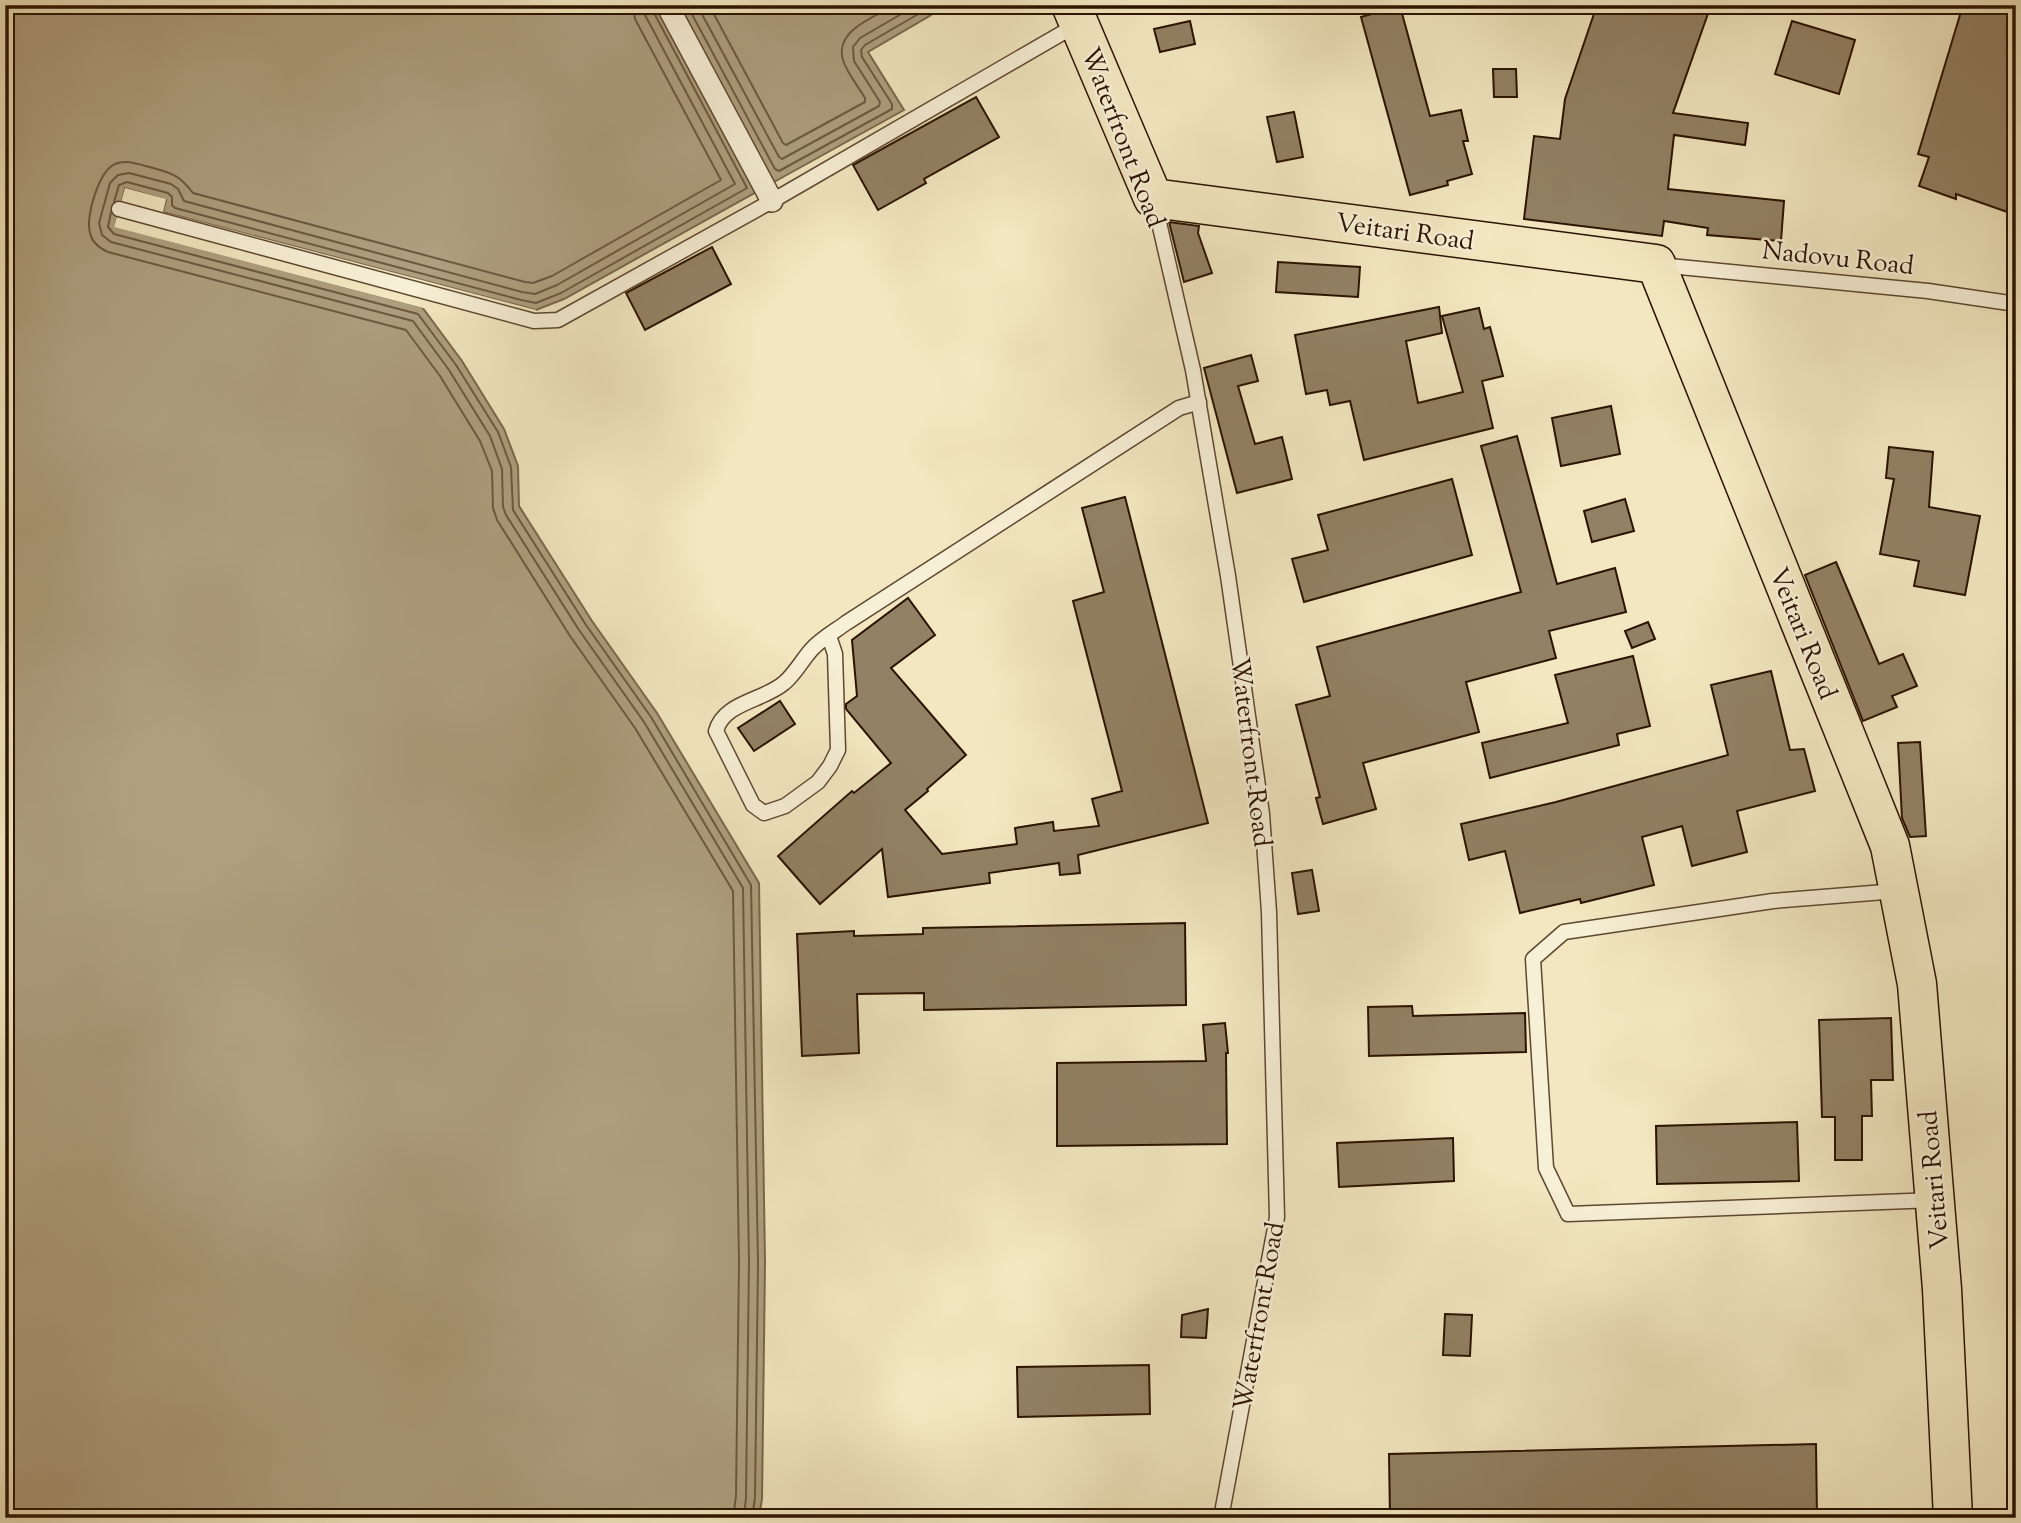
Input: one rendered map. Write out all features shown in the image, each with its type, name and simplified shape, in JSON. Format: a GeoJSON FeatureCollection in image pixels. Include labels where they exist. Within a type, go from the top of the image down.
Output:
{"type":"FeatureCollection","features":[{"type":"Feature","properties":{"kind":"main road","name":"Waterfront Road"},"geometry":{"type":"LineString","coordinates":[[1076,14],[1153,198]]}},
{"type":"Feature","properties":{"kind":"main road","name":"Veitari Road"},"geometry":{"type":"LineString","coordinates":[[1153,198],[1656,264],[1890,846],[1917,984],[1942,1289],[1952,1518]]}},
{"type":"Feature","properties":{"kind":"street"},"geometry":{"type":"LineString","coordinates":[[667,5],[772,201]]}},
{"type":"Feature","properties":{"kind":"lane"},"geometry":{"type":"LineString","coordinates":[[119,209],[534,321],[558,320],[772,201],[1076,14]]}},
{"type":"Feature","properties":{"kind":"lane","name":"Waterfront Road"},"geometry":{"type":"LineString","coordinates":[[1153,198],[1193,370],[1228,576],[1262,814],[1269,912],[1277,1217],[1221,1518]]}},
{"type":"Feature","properties":{"kind":"lane","name":"Nadovu Road"},"geometry":{"type":"LineString","coordinates":[[1656,264],[1928,291],[2016,304]]}},
{"type":"Feature","properties":{"kind":"lane"},"geometry":{"type":"LineString","coordinates":[[829,636],[835,654],[838,750],[818,782],[785,806],[764,813],[753,805],[716,731],[719,720],[730,710],[757,699],[784,683],[813,648],[829,636],[1179,408],[1199,402]]}},
{"type":"Feature","properties":{"kind":"lane"},"geometry":{"type":"LineString","coordinates":[[1898,890],[1773,901],[1564,932],[1533,958],[1546,1168],[1568,1214],[1935,1200]]}},
{"type":"Feature","properties":{"kind":"water"},"geometry":{"type":"Polygon","coordinates":[[[5,5],[658,5],[758,191],[564,299],[536,310],[163,212],[166,200],[125,188],[115,226],[422,307],[462,361],[504,429],[518,466],[519,506],[592,621],[657,713],[759,883],[765,1262],[762,1499],[759,1518],[5,1518],[5,5]]]}},
{"type":"Feature","properties":{"kind":"water"},"geometry":{"type":"Polygon","coordinates":[[[679,5],[926,5],[931,15],[868,52],[904,110],[774,182],[679,5]]]}},
{"type":"Feature","properties":{"kind":"pier"},"geometry":{"type":"Polygon","coordinates":[[[125,188],[166,199],[163,212],[536,310],[535,314],[160,214],[162,201],[127,192],[119,224],[423,304],[427,309],[114,227],[125,188]]]}},
{"type":"Feature","properties":{"kind":"building"},"geometry":{"type":"Polygon","coordinates":[[[1597,5],[1711,5],[1673,113],[1748,123],[1745,145],[1674,135],[1668,189],[1784,201],[1781,241],[1707,235],[1708,228],[1664,221],[1662,236],[1524,219],[1534,136],[1560,139],[1565,99],[1597,5]]]}},
{"type":"Feature","properties":{"kind":"building"},"geometry":{"type":"Polygon","coordinates":[[[1963,5],[2016,5],[2016,215],[1956,194],[1956,199],[1919,186],[1929,157],[1918,154],[1963,5]]]}},
{"type":"Feature","properties":{"kind":"building"},"geometry":{"type":"Polygon","coordinates":[[[1400,6],[1430,116],[1461,110],[1468,141],[1463,141],[1472,174],[1447,181],[1448,185],[1410,195],[1361,17],[1400,6]]]}},
{"type":"Feature","properties":{"kind":"building"},"geometry":{"type":"Polygon","coordinates":[[[1190,21],[1195,44],[1160,52],[1154,29],[1190,21]]]}},
{"type":"Feature","properties":{"kind":"building"},"geometry":{"type":"Polygon","coordinates":[[[1792,21],[1855,40],[1839,94],[1775,74],[1792,21]]]}},
{"type":"Feature","properties":{"kind":"building"},"geometry":{"type":"Polygon","coordinates":[[[1493,69],[1516,69],[1517,97],[1494,97],[1493,69]]]}},
{"type":"Feature","properties":{"kind":"building"},"geometry":{"type":"Polygon","coordinates":[[[976,97],[999,137],[924,179],[926,183],[878,210],[853,165],[976,97]]]}},
{"type":"Feature","properties":{"kind":"building"},"geometry":{"type":"Polygon","coordinates":[[[1294,112],[1303,157],[1277,162],[1267,117],[1294,112]]]}},
{"type":"Feature","properties":{"kind":"building"},"geometry":{"type":"Polygon","coordinates":[[[1169,222],[1199,226],[1198,233],[1212,273],[1184,282],[1169,222]]]}},
{"type":"Feature","properties":{"kind":"building"},"geometry":{"type":"Polygon","coordinates":[[[712,247],[731,284],[645,330],[626,293],[712,247]]]}},
{"type":"Feature","properties":{"kind":"building"},"geometry":{"type":"Polygon","coordinates":[[[1278,262],[1360,267],[1358,297],[1276,292],[1278,262]]]}},
{"type":"Feature","properties":{"kind":"building"},"geometry":{"type":"Polygon","coordinates":[[[1439,307],[1442,333],[1406,341],[1418,403],[1463,392],[1442,316],[1479,308],[1484,329],[1490,327],[1503,376],[1482,381],[1493,428],[1364,460],[1350,401],[1330,405],[1327,390],[1306,394],[1295,335],[1439,307]]]}},
{"type":"Feature","properties":{"kind":"building"},"geometry":{"type":"Polygon","coordinates":[[[1251,355],[1258,381],[1238,386],[1255,444],[1282,437],[1292,479],[1237,493],[1204,368],[1251,355]]]}},
{"type":"Feature","properties":{"kind":"building"},"geometry":{"type":"Polygon","coordinates":[[[1611,406],[1620,454],[1561,466],[1552,418],[1611,406]]]}},
{"type":"Feature","properties":{"kind":"building"},"geometry":{"type":"Polygon","coordinates":[[[1517,436],[1557,584],[1615,568],[1626,612],[1549,631],[1556,658],[1466,682],[1479,732],[1363,763],[1376,809],[1323,824],[1316,798],[1320,797],[1296,705],[1330,696],[1317,647],[1521,592],[1481,446],[1517,436]]]}},
{"type":"Feature","properties":{"kind":"building"},"geometry":{"type":"Polygon","coordinates":[[[1889,447],[1933,452],[1929,507],[1980,516],[1965,595],[1914,586],[1919,561],[1880,554],[1894,479],[1886,478],[1889,447]]]}},
{"type":"Feature","properties":{"kind":"building"},"geometry":{"type":"Polygon","coordinates":[[[1452,479],[1472,555],[1304,602],[1292,559],[1328,550],[1318,515],[1452,479]]]}},
{"type":"Feature","properties":{"kind":"building"},"geometry":{"type":"Polygon","coordinates":[[[1125,497],[1208,823],[1078,855],[1080,873],[1060,875],[1059,863],[989,873],[990,883],[888,897],[882,849],[820,904],[778,856],[852,791],[854,793],[891,763],[846,709],[846,704],[857,696],[852,640],[908,598],[935,635],[891,668],[966,755],[905,810],[942,854],[1017,844],[1015,828],[1053,822],[1054,831],[1099,826],[1092,799],[1122,791],[1073,601],[1104,592],[1082,508],[1125,497]]]}},
{"type":"Feature","properties":{"kind":"building"},"geometry":{"type":"Polygon","coordinates":[[[1625,499],[1634,531],[1592,542],[1584,511],[1625,499]]]}},
{"type":"Feature","properties":{"kind":"building"},"geometry":{"type":"Polygon","coordinates":[[[1836,562],[1879,664],[1903,654],[1917,686],[1892,696],[1897,707],[1863,721],[1805,575],[1836,562]]]}},
{"type":"Feature","properties":{"kind":"building"},"geometry":{"type":"Polygon","coordinates":[[[1648,622],[1655,639],[1632,648],[1625,631],[1648,622]]]}},
{"type":"Feature","properties":{"kind":"building"},"geometry":{"type":"Polygon","coordinates":[[[1633,656],[1650,726],[1617,734],[1619,745],[1490,778],[1482,743],[1568,723],[1555,675],[1633,656]]]}},
{"type":"Feature","properties":{"kind":"building"},"geometry":{"type":"Polygon","coordinates":[[[1771,671],[1790,750],[1804,749],[1815,791],[1737,811],[1747,852],[1692,866],[1682,826],[1642,837],[1654,885],[1581,903],[1580,899],[1520,913],[1505,851],[1469,860],[1461,824],[1556,802],[1728,755],[1711,685],[1771,671]]]}},
{"type":"Feature","properties":{"kind":"building"},"geometry":{"type":"Polygon","coordinates":[[[780,701],[795,724],[754,751],[738,728],[780,701]]]}},
{"type":"Feature","properties":{"kind":"building"},"geometry":{"type":"Polygon","coordinates":[[[1920,742],[1926,836],[1910,837],[1902,818],[1898,743],[1920,742]]]}},
{"type":"Feature","properties":{"kind":"building"},"geometry":{"type":"Polygon","coordinates":[[[1312,870],[1319,911],[1298,914],[1292,873],[1312,870]]]}},
{"type":"Feature","properties":{"kind":"building"},"geometry":{"type":"Polygon","coordinates":[[[1185,923],[1186,1005],[924,1010],[924,993],[857,994],[859,1053],[802,1056],[797,934],[854,931],[854,936],[923,934],[923,928],[1185,923]]]}},
{"type":"Feature","properties":{"kind":"building"},"geometry":{"type":"Polygon","coordinates":[[[1412,1006],[1413,1016],[1525,1013],[1526,1052],[1369,1056],[1368,1007],[1412,1006]]]}},
{"type":"Feature","properties":{"kind":"building"},"geometry":{"type":"Polygon","coordinates":[[[1891,1018],[1893,1080],[1871,1080],[1872,1116],[1862,1116],[1862,1160],[1835,1160],[1835,1117],[1822,1117],[1819,1020],[1891,1018]]]}},
{"type":"Feature","properties":{"kind":"building"},"geometry":{"type":"Polygon","coordinates":[[[1225,1023],[1228,1053],[1227,1144],[1057,1146],[1057,1063],[1206,1061],[1203,1025],[1225,1023]]]}},
{"type":"Feature","properties":{"kind":"building"},"geometry":{"type":"Polygon","coordinates":[[[1797,1122],[1799,1181],[1657,1184],[1656,1126],[1797,1122]]]}},
{"type":"Feature","properties":{"kind":"building"},"geometry":{"type":"Polygon","coordinates":[[[1453,1138],[1454,1181],[1339,1187],[1337,1143],[1453,1138]]]}},
{"type":"Feature","properties":{"kind":"building"},"geometry":{"type":"Polygon","coordinates":[[[1208,1309],[1206,1338],[1181,1337],[1182,1315],[1208,1309]]]}},
{"type":"Feature","properties":{"kind":"building"},"geometry":{"type":"Polygon","coordinates":[[[1445,1314],[1472,1315],[1470,1356],[1443,1355],[1445,1314]]]}},
{"type":"Feature","properties":{"kind":"building"},"geometry":{"type":"Polygon","coordinates":[[[1149,1365],[1150,1414],[1018,1417],[1017,1367],[1149,1365]]]}},
{"type":"Feature","properties":{"kind":"building"},"geometry":{"type":"Polygon","coordinates":[[[1816,1444],[1817,1518],[1390,1518],[1389,1454],[1816,1444]]]}}]}
